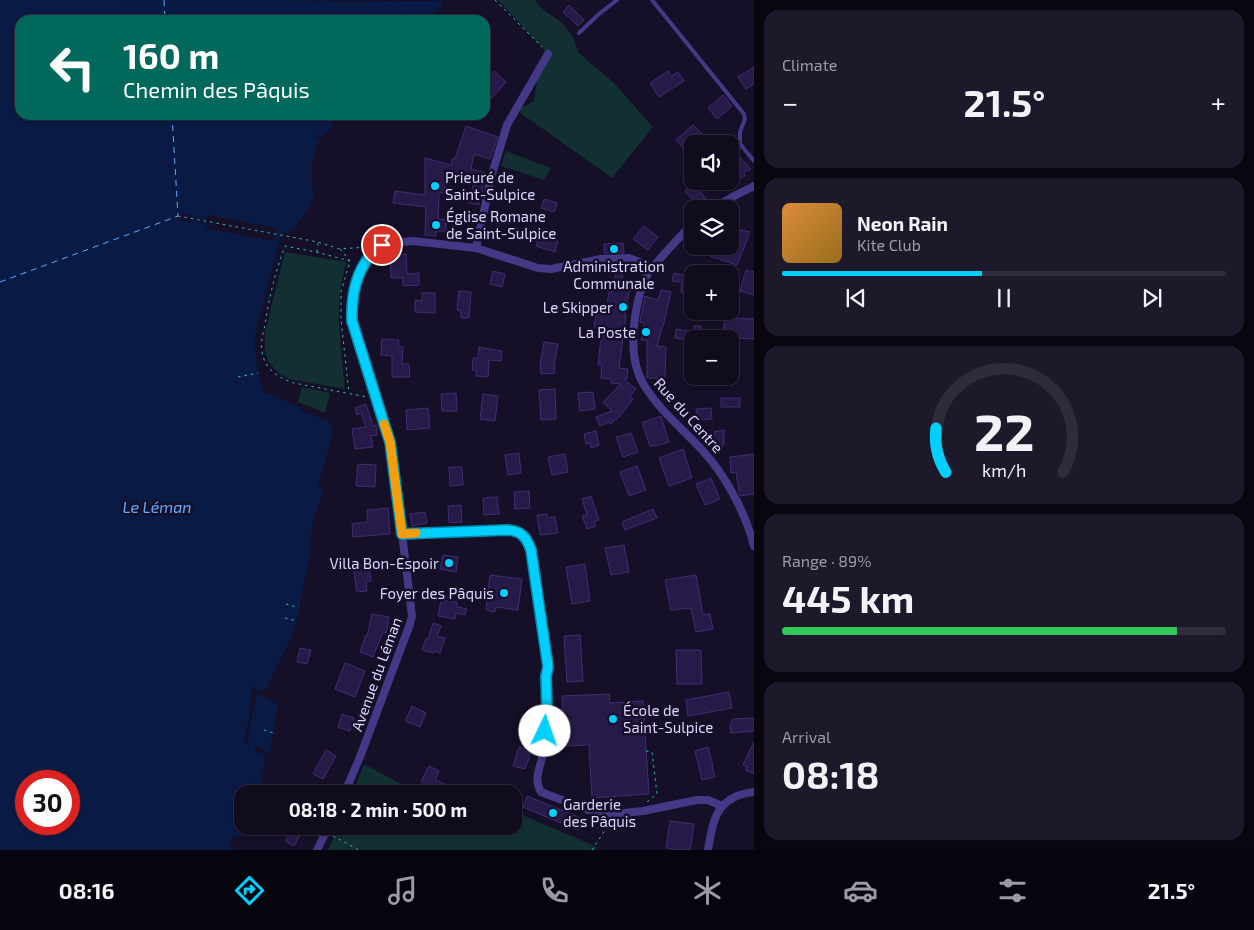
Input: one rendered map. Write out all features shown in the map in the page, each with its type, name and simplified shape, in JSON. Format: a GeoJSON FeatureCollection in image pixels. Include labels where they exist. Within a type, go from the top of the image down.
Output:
{"type":"FeatureCollection","features":[{"type":"Feature","properties":{"kind":"street"},"geometry":{"type":"LineString","coordinates":[[548,54],[506,125],[492,174],[476,248],[544,269],[601,259],[629,258],[652,267]]}},
{"type":"Feature","properties":{"kind":"street"},"geometry":{"type":"LineString","coordinates":[[727,200],[754,186]]}},
{"type":"Feature","properties":{"kind":"street","name":"Rue du Centre"},"geometry":{"type":"LineString","coordinates":[[684,232],[652,267],[641,291],[633,332],[635,357],[641,381],[648,392],[717,468],[749,525],[754,546]]}},
{"type":"Feature","properties":{"kind":"street","name":"Avenue du Léman"},"geometry":{"type":"LineString","coordinates":[[348,785],[412,616],[390,442],[353,326],[352,306],[354,288],[365,262],[373,252],[382,245],[391,242],[413,240],[476,248]]}},
{"type":"Feature","properties":{"kind":"street"},"geometry":{"type":"LineString","coordinates":[[402,534],[516,530],[528,542],[531,550],[548,667],[546,676],[547,713],[544,749],[537,780],[541,792],[588,810],[614,814],[642,811],[697,800],[708,800],[722,806]]}},
{"type":"Feature","properties":{"kind":"street"},"geometry":{"type":"LineString","coordinates":[[708,850],[712,827],[722,806],[736,796],[754,792]]}},
{"type":"Feature","properties":{"kind":"street"},"geometry":{"type":"LineString","coordinates":[[317,850],[324,835]]}},
{"type":"Feature","properties":{"kind":"lane"},"geometry":{"type":"LineString","coordinates":[[578,33],[617,0]]}},
{"type":"Feature","properties":{"kind":"lane"},"geometry":{"type":"LineString","coordinates":[[652,0],[744,114],[745,120],[740,132],[740,144],[754,161]]}},
{"type":"Feature","properties":{"kind":"path"},"geometry":{"type":"LineString","coordinates":[[495,0],[548,54]]}},
{"type":"Feature","properties":{"kind":"path"},"geometry":{"type":"LineString","coordinates":[[178,216],[318,242],[340,249],[365,247]]}},
{"type":"Feature","properties":{"kind":"path"},"geometry":{"type":"LineString","coordinates":[[316,252],[318,242]]}},
{"type":"Feature","properties":{"kind":"path"},"geometry":{"type":"LineString","coordinates":[[350,261],[285,246],[278,263],[269,303],[262,352],[274,374],[283,379],[294,383],[376,398]]}},
{"type":"Feature","properties":{"kind":"path"},"geometry":{"type":"LineString","coordinates":[[238,377],[258,373]]}},
{"type":"Feature","properties":{"kind":"path"},"geometry":{"type":"LineString","coordinates":[[286,604],[299,608]]}},
{"type":"Feature","properties":{"kind":"path"},"geometry":{"type":"LineString","coordinates":[[285,618],[297,621]]}},
{"type":"Feature","properties":{"kind":"path"},"geometry":{"type":"LineString","coordinates":[[264,730],[273,733]]}},
{"type":"Feature","properties":{"kind":"path"},"geometry":{"type":"LineString","coordinates":[[646,751],[652,752],[657,794],[647,802]]}},
{"type":"Feature","properties":{"kind":"path"},"geometry":{"type":"LineString","coordinates":[[592,850],[611,823],[613,817]]}},
{"type":"Feature","properties":{"kind":"path"},"geometry":{"type":"LineString","coordinates":[[332,835],[359,850]]}},
{"type":"Feature","properties":{"kind":"green space"},"geometry":{"type":"Polygon","coordinates":[[[498,0],[535,0],[540,7],[562,23],[573,37],[578,52],[614,83],[653,127],[612,178],[519,112],[521,108],[534,101],[537,80],[548,54],[498,0]]]}},
{"type":"Feature","properties":{"kind":"green space"},"geometry":{"type":"Polygon","coordinates":[[[506,151],[551,168],[544,180],[501,166],[506,151]]]}},
{"type":"Feature","properties":{"kind":"green space"},"geometry":{"type":"Polygon","coordinates":[[[285,252],[346,262],[340,289],[339,305],[340,341],[345,389],[289,379],[278,373],[268,361],[265,350],[265,333],[285,252]]]}},
{"type":"Feature","properties":{"kind":"green space"},"geometry":{"type":"Polygon","coordinates":[[[302,387],[330,393],[325,413],[298,402],[302,387]]]}},
{"type":"Feature","properties":{"kind":"green space"},"geometry":{"type":"Polygon","coordinates":[[[364,764],[403,785],[356,785],[364,764]]]}},
{"type":"Feature","properties":{"kind":"green space"},"geometry":{"type":"Polygon","coordinates":[[[522,815],[597,847],[595,850],[328,850],[334,835],[522,835],[522,815]]]}},
{"type":"Feature","properties":{"kind":"water","name":"Le Léman"},"geometry":{"type":"Polygon","coordinates":[[[0,0],[443,1],[439,9],[428,15],[410,15],[406,13],[406,15],[15,15],[15,120],[331,120],[332,126],[328,132],[321,138],[316,134],[314,135],[319,142],[312,161],[314,195],[303,217],[289,233],[284,232],[280,239],[255,334],[257,363],[264,392],[297,406],[302,411],[329,421],[333,432],[318,487],[324,490],[314,517],[309,549],[311,550],[295,629],[267,688],[259,692],[252,686],[249,718],[244,739],[245,743],[249,746],[250,742],[247,740],[256,693],[278,704],[269,752],[267,753],[258,746],[255,748],[255,751],[265,755],[260,785],[234,785],[234,835],[236,835],[231,838],[230,844],[235,850],[0,850],[0,0]],[[180,213],[178,214],[178,220],[206,223],[206,226],[210,229],[274,241],[277,228],[214,215],[206,217],[206,220],[180,213]]]}},
{"type":"Feature","properties":{"kind":"building"},"geometry":{"type":"Polygon","coordinates":[[[569,5],[584,20],[578,26],[563,12],[569,5]]]}},
{"type":"Feature","properties":{"kind":"building"},"geometry":{"type":"Polygon","coordinates":[[[754,67],[754,84],[746,89],[738,77],[754,67]]]}},
{"type":"Feature","properties":{"kind":"building"},"geometry":{"type":"Polygon","coordinates":[[[494,71],[506,82],[490,100],[490,76],[494,71]]]}},
{"type":"Feature","properties":{"kind":"building"},"geometry":{"type":"Polygon","coordinates":[[[668,71],[671,76],[678,72],[684,81],[659,97],[650,83],[668,71]]]}},
{"type":"Feature","properties":{"kind":"building"},"geometry":{"type":"Polygon","coordinates":[[[723,95],[732,106],[717,119],[708,108],[723,95]]]}},
{"type":"Feature","properties":{"kind":"building"},"geometry":{"type":"Polygon","coordinates":[[[693,125],[702,134],[684,135],[684,149],[676,140],[693,125]]]}},
{"type":"Feature","properties":{"kind":"building"},"geometry":{"type":"Polygon","coordinates":[[[466,126],[498,137],[490,159],[474,154],[471,169],[486,173],[479,205],[469,203],[474,182],[446,175],[444,193],[439,193],[438,219],[446,220],[446,231],[436,231],[436,236],[425,235],[426,207],[393,203],[395,191],[425,195],[425,158],[451,165],[453,158],[455,159],[466,126]]]}},
{"type":"Feature","properties":{"kind":"building"},"geometry":{"type":"Polygon","coordinates":[[[739,156],[751,169],[744,172],[745,176],[739,179],[739,156]]]}},
{"type":"Feature","properties":{"kind":"building"},"geometry":{"type":"Polygon","coordinates":[[[699,190],[707,200],[692,200],[685,191],[699,190]]]}},
{"type":"Feature","properties":{"kind":"building"},"geometry":{"type":"Polygon","coordinates":[[[544,199],[557,203],[554,212],[541,208],[544,199]]]}},
{"type":"Feature","properties":{"kind":"building","name":"Administration Communale"},"geometry":{"type":"Polygon","coordinates":[[[644,226],[658,237],[648,250],[633,239],[644,226]]]}},
{"type":"Feature","properties":{"kind":"building"},"geometry":{"type":"Polygon","coordinates":[[[739,230],[750,232],[737,265],[710,256],[739,255],[739,230]]]}},
{"type":"Feature","properties":{"kind":"building"},"geometry":{"type":"Polygon","coordinates":[[[541,232],[547,234],[547,237],[558,241],[555,252],[536,246],[541,232]]]}},
{"type":"Feature","properties":{"kind":"building","name":"Administration Communale"},"geometry":{"type":"Polygon","coordinates":[[[623,243],[624,253],[604,253],[604,244],[623,243]]]}},
{"type":"Feature","properties":{"kind":"building"},"geometry":{"type":"Polygon","coordinates":[[[406,254],[407,274],[419,273],[419,285],[403,286],[403,278],[391,278],[390,255],[406,254]]]}},
{"type":"Feature","properties":{"kind":"building"},"geometry":{"type":"Polygon","coordinates":[[[618,264],[623,264],[622,280],[631,282],[625,314],[619,368],[628,369],[627,379],[624,379],[636,389],[630,396],[633,399],[619,417],[610,424],[609,422],[600,426],[596,417],[612,411],[603,402],[621,384],[611,383],[611,379],[601,378],[602,365],[598,365],[602,328],[594,327],[597,310],[606,312],[609,292],[612,292],[618,264]]]}},
{"type":"Feature","properties":{"kind":"building"},"geometry":{"type":"Polygon","coordinates":[[[746,270],[754,272],[754,295],[740,291],[746,270]]]}},
{"type":"Feature","properties":{"kind":"building"},"geometry":{"type":"Polygon","coordinates":[[[493,271],[505,274],[502,287],[490,284],[493,271]]]}},
{"type":"Feature","properties":{"kind":"building"},"geometry":{"type":"Polygon","coordinates":[[[674,273],[684,275],[684,292],[681,292],[682,282],[672,281],[674,273]]]}},
{"type":"Feature","properties":{"kind":"building"},"geometry":{"type":"Polygon","coordinates":[[[661,290],[671,292],[657,346],[666,347],[665,378],[647,378],[647,341],[641,340],[644,323],[640,322],[645,296],[658,300],[661,290]]]}},
{"type":"Feature","properties":{"kind":"building"},"geometry":{"type":"Polygon","coordinates":[[[459,291],[471,292],[469,318],[461,318],[461,311],[457,310],[459,291]]]}},
{"type":"Feature","properties":{"kind":"building"},"geometry":{"type":"Polygon","coordinates":[[[422,293],[435,293],[435,313],[415,312],[415,300],[422,301],[422,293]]]}},
{"type":"Feature","properties":{"kind":"building"},"geometry":{"type":"Polygon","coordinates":[[[754,319],[754,339],[739,338],[739,330],[724,330],[724,320],[754,319]]]}},
{"type":"Feature","properties":{"kind":"building"},"geometry":{"type":"Polygon","coordinates":[[[694,326],[701,326],[701,330],[694,330],[694,326]]]}},
{"type":"Feature","properties":{"kind":"building"},"geometry":{"type":"Polygon","coordinates":[[[676,329],[684,330],[684,340],[675,338],[676,329]]]}},
{"type":"Feature","properties":{"kind":"building"},"geometry":{"type":"Polygon","coordinates":[[[382,339],[399,340],[398,347],[403,347],[402,364],[409,364],[410,377],[392,377],[392,356],[381,355],[382,339]]]}},
{"type":"Feature","properties":{"kind":"building"},"geometry":{"type":"Polygon","coordinates":[[[544,342],[558,344],[554,365],[555,373],[541,374],[540,366],[544,342]]]}},
{"type":"Feature","properties":{"kind":"building"},"geometry":{"type":"Polygon","coordinates":[[[479,347],[502,351],[501,361],[489,360],[488,377],[476,376],[476,370],[472,370],[473,358],[478,358],[479,347]]]}},
{"type":"Feature","properties":{"kind":"building"},"geometry":{"type":"Polygon","coordinates":[[[555,389],[556,419],[541,420],[539,390],[555,389]]]}},
{"type":"Feature","properties":{"kind":"building"},"geometry":{"type":"Polygon","coordinates":[[[593,392],[595,409],[580,411],[578,393],[593,392]]]}},
{"type":"Feature","properties":{"kind":"building"},"geometry":{"type":"Polygon","coordinates":[[[456,393],[457,411],[442,411],[441,394],[456,393]]]}},
{"type":"Feature","properties":{"kind":"building"},"geometry":{"type":"Polygon","coordinates":[[[483,394],[498,396],[495,421],[480,419],[483,394]]]}},
{"type":"Feature","properties":{"kind":"building"},"geometry":{"type":"Polygon","coordinates":[[[721,398],[740,398],[740,407],[721,407],[721,398]]]}},
{"type":"Feature","properties":{"kind":"building"},"geometry":{"type":"Polygon","coordinates":[[[366,404],[373,426],[376,425],[377,435],[371,436],[373,447],[355,449],[352,429],[366,427],[361,413],[357,415],[355,408],[366,404]]]}},
{"type":"Feature","properties":{"kind":"building"},"geometry":{"type":"Polygon","coordinates":[[[428,408],[430,428],[407,430],[406,410],[428,408]]]}},
{"type":"Feature","properties":{"kind":"building"},"geometry":{"type":"Polygon","coordinates":[[[711,408],[712,419],[697,420],[696,409],[711,408]]]}},
{"type":"Feature","properties":{"kind":"building"},"geometry":{"type":"Polygon","coordinates":[[[661,416],[669,442],[650,446],[642,423],[661,416]]]}},
{"type":"Feature","properties":{"kind":"building"},"geometry":{"type":"Polygon","coordinates":[[[724,430],[724,443],[719,454],[710,446],[714,438],[714,432],[724,430]]]}},
{"type":"Feature","properties":{"kind":"building"},"geometry":{"type":"Polygon","coordinates":[[[596,431],[599,445],[591,448],[590,443],[586,444],[584,434],[596,431]]]}},
{"type":"Feature","properties":{"kind":"building"},"geometry":{"type":"Polygon","coordinates":[[[631,433],[638,452],[623,457],[616,437],[631,433]]]}},
{"type":"Feature","properties":{"kind":"building"},"geometry":{"type":"Polygon","coordinates":[[[683,449],[692,478],[669,486],[659,458],[683,449]]]}},
{"type":"Feature","properties":{"kind":"building"},"geometry":{"type":"Polygon","coordinates":[[[519,453],[521,473],[508,475],[505,455],[519,453]]]}},
{"type":"Feature","properties":{"kind":"building"},"geometry":{"type":"Polygon","coordinates":[[[565,454],[568,472],[552,475],[548,457],[565,454]]]}},
{"type":"Feature","properties":{"kind":"building"},"geometry":{"type":"Polygon","coordinates":[[[754,454],[754,494],[740,496],[736,472],[731,473],[730,457],[754,454]]]}},
{"type":"Feature","properties":{"kind":"building"},"geometry":{"type":"Polygon","coordinates":[[[358,464],[376,465],[375,487],[356,486],[358,464]]]}},
{"type":"Feature","properties":{"kind":"building"},"geometry":{"type":"Polygon","coordinates":[[[637,466],[646,490],[629,496],[620,472],[637,466]]]}},
{"type":"Feature","properties":{"kind":"building"},"geometry":{"type":"Polygon","coordinates":[[[449,467],[462,467],[463,485],[450,486],[449,467]]]}},
{"type":"Feature","properties":{"kind":"building"},"geometry":{"type":"Polygon","coordinates":[[[711,478],[720,499],[705,505],[696,484],[711,478]]]}},
{"type":"Feature","properties":{"kind":"building"},"geometry":{"type":"Polygon","coordinates":[[[529,491],[530,508],[515,509],[514,492],[529,491]]]}},
{"type":"Feature","properties":{"kind":"building"},"geometry":{"type":"Polygon","coordinates":[[[591,496],[599,520],[594,522],[596,526],[587,529],[582,516],[587,515],[582,499],[591,496]]]}},
{"type":"Feature","properties":{"kind":"building"},"geometry":{"type":"Polygon","coordinates":[[[497,497],[499,514],[484,515],[483,498],[497,497]]]}},
{"type":"Feature","properties":{"kind":"building"},"geometry":{"type":"Polygon","coordinates":[[[461,505],[462,522],[449,523],[448,506],[461,505]]]}},
{"type":"Feature","properties":{"kind":"building"},"geometry":{"type":"Polygon","coordinates":[[[388,508],[390,534],[353,537],[352,524],[368,522],[367,510],[388,508]]]}},
{"type":"Feature","properties":{"kind":"building"},"geometry":{"type":"Polygon","coordinates":[[[653,509],[657,518],[625,530],[622,522],[653,509]]]}},
{"type":"Feature","properties":{"kind":"building"},"geometry":{"type":"Polygon","coordinates":[[[425,512],[427,523],[412,526],[410,514],[425,512]]]}},
{"type":"Feature","properties":{"kind":"building"},"geometry":{"type":"Polygon","coordinates":[[[547,514],[547,518],[555,517],[558,533],[540,535],[537,515],[547,514]]]}},
{"type":"Feature","properties":{"kind":"building"},"geometry":{"type":"Polygon","coordinates":[[[624,545],[629,572],[611,575],[605,548],[624,545]]]}},
{"type":"Feature","properties":{"kind":"building","name":"Villa Bon-Espoir"},"geometry":{"type":"Polygon","coordinates":[[[443,555],[458,557],[456,572],[440,569],[443,555]]]}},
{"type":"Feature","properties":{"kind":"building"},"geometry":{"type":"Polygon","coordinates":[[[369,564],[371,581],[366,581],[367,591],[357,592],[353,566],[369,564]]]}},
{"type":"Feature","properties":{"kind":"building"},"geometry":{"type":"Polygon","coordinates":[[[585,564],[590,601],[572,604],[566,567],[585,564]]]}},
{"type":"Feature","properties":{"kind":"building","name":"Foyer des Pâquis"},"geometry":{"type":"Polygon","coordinates":[[[490,575],[522,579],[518,610],[496,607],[495,612],[486,610],[490,575]]]}},
{"type":"Feature","properties":{"kind":"building"},"geometry":{"type":"Polygon","coordinates":[[[696,575],[703,615],[710,614],[713,629],[696,632],[691,608],[671,610],[665,580],[696,575]]]}},
{"type":"Feature","properties":{"kind":"building"},"geometry":{"type":"Polygon","coordinates":[[[441,600],[457,602],[457,607],[467,609],[465,615],[456,613],[455,619],[438,616],[441,600]]]}},
{"type":"Feature","properties":{"kind":"building"},"geometry":{"type":"Polygon","coordinates":[[[372,614],[389,617],[386,633],[383,632],[373,657],[360,652],[367,636],[372,614]]]}},
{"type":"Feature","properties":{"kind":"building"},"geometry":{"type":"Polygon","coordinates":[[[433,623],[441,626],[437,636],[445,638],[440,653],[422,650],[433,623]]]}},
{"type":"Feature","properties":{"kind":"building"},"geometry":{"type":"Polygon","coordinates":[[[580,635],[583,681],[567,682],[564,636],[580,635]]]}},
{"type":"Feature","properties":{"kind":"building"},"geometry":{"type":"Polygon","coordinates":[[[300,648],[311,650],[307,664],[297,662],[300,648]]]}},
{"type":"Feature","properties":{"kind":"building"},"geometry":{"type":"Polygon","coordinates":[[[676,650],[701,650],[702,684],[677,684],[676,650]]]}},
{"type":"Feature","properties":{"kind":"building"},"geometry":{"type":"Polygon","coordinates":[[[345,663],[365,671],[355,697],[335,689],[345,663]]]}},
{"type":"Feature","properties":{"kind":"building"},"geometry":{"type":"Polygon","coordinates":[[[729,692],[732,708],[688,716],[686,700],[729,692]]]}},
{"type":"Feature","properties":{"kind":"building","name":"École de Saint-Sulpice"},"geometry":{"type":"Polygon","coordinates":[[[609,694],[610,703],[643,701],[649,794],[592,798],[589,745],[565,746],[562,696],[609,694]]]}},
{"type":"Feature","properties":{"kind":"building"},"geometry":{"type":"Polygon","coordinates":[[[412,706],[426,713],[420,727],[405,721],[412,706]]]}},
{"type":"Feature","properties":{"kind":"building"},"geometry":{"type":"Polygon","coordinates":[[[342,714],[354,718],[350,731],[338,727],[342,714]]]}},
{"type":"Feature","properties":{"kind":"building"},"geometry":{"type":"Polygon","coordinates":[[[754,718],[754,731],[731,733],[730,725],[733,719],[754,718]]]}},
{"type":"Feature","properties":{"kind":"building"},"geometry":{"type":"Polygon","coordinates":[[[754,742],[754,774],[746,770],[747,767],[743,765],[754,742]]]}},
{"type":"Feature","properties":{"kind":"building"},"geometry":{"type":"Polygon","coordinates":[[[519,747],[531,747],[532,750],[525,769],[513,766],[519,747]]]}},
{"type":"Feature","properties":{"kind":"building"},"geometry":{"type":"Polygon","coordinates":[[[708,747],[715,777],[702,780],[695,751],[708,747]]]}},
{"type":"Feature","properties":{"kind":"building"},"geometry":{"type":"Polygon","coordinates":[[[326,750],[336,756],[323,779],[313,774],[326,750]]]}},
{"type":"Feature","properties":{"kind":"building"},"geometry":{"type":"Polygon","coordinates":[[[429,766],[439,771],[435,780],[447,785],[428,785],[421,782],[429,766]]]}},
{"type":"Feature","properties":{"kind":"building","name":"Garderie des Pâquis"},"geometry":{"type":"Polygon","coordinates":[[[527,796],[583,819],[578,830],[523,807],[527,796]]]}},
{"type":"Feature","properties":{"kind":"building"},"geometry":{"type":"Polygon","coordinates":[[[670,821],[694,824],[690,850],[666,848],[670,821]]]}},
{"type":"Feature","properties":{"kind":"building"},"geometry":{"type":"Polygon","coordinates":[[[286,835],[300,835],[294,846],[285,841],[288,836],[286,835]]]}},
{"type":"Feature","properties":{"kind":"ferry route"},"geometry":{"type":"LineString","coordinates":[[164,0],[165,15]]}},
{"type":"Feature","properties":{"kind":"ferry route"},"geometry":{"type":"LineString","coordinates":[[0,282],[178,216],[172,120]]}},
{"type":"Feature","properties":{"kind":"slow traffic"},"geometry":{"type":"LineString","coordinates":[[384,424],[390,442],[402,534],[416,533]]}},
{"type":"Feature","properties":{"kind":"place","name":"Prieuré de Saint-Sulpice"},"geometry":{"type":"Point","coordinates":[435,186]}},
{"type":"Feature","properties":{"kind":"place","name":"Église Romane de Saint-Sulpice"},"geometry":{"type":"Point","coordinates":[436,225]}},
{"type":"Feature","properties":{"kind":"place","name":"Administration Communale"},"geometry":{"type":"Point","coordinates":[614,249]}},
{"type":"Feature","properties":{"kind":"place","name":"Le Skipper"},"geometry":{"type":"Point","coordinates":[623,307]}},
{"type":"Feature","properties":{"kind":"place","name":"La Poste"},"geometry":{"type":"Point","coordinates":[646,332]}},
{"type":"Feature","properties":{"kind":"place","name":"Villa Bon-Espoir"},"geometry":{"type":"Point","coordinates":[449,563]}},
{"type":"Feature","properties":{"kind":"place","name":"Foyer des Pâquis"},"geometry":{"type":"Point","coordinates":[504,593]}},
{"type":"Feature","properties":{"kind":"place","name":"École de Saint-Sulpice"},"geometry":{"type":"Point","coordinates":[613,719]}},
{"type":"Feature","properties":{"kind":"place","name":"Garderie des Pâquis"},"geometry":{"type":"Point","coordinates":[553,813]}},
{"type":"Feature","properties":{"kind":"route"},"geometry":{"type":"LineString","coordinates":[[382,245],[365,262],[354,288],[352,321],[390,442],[402,534],[516,530],[523,535],[531,550],[548,667],[546,676],[547,713],[545,731]]}}]}
